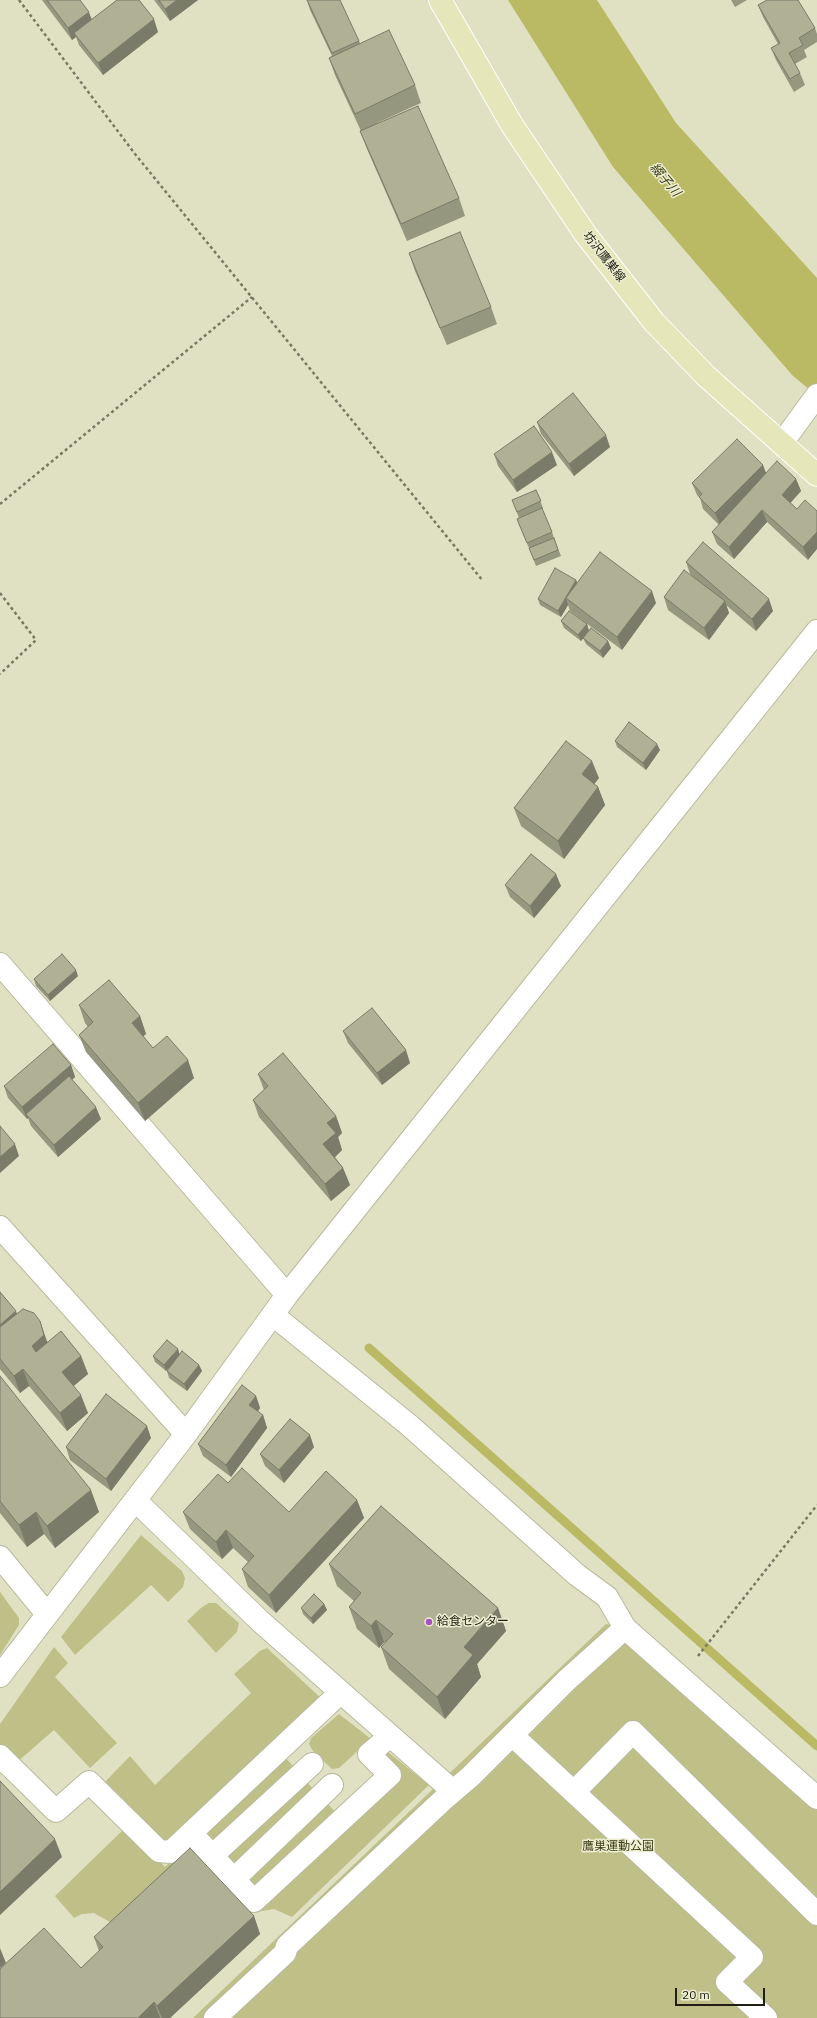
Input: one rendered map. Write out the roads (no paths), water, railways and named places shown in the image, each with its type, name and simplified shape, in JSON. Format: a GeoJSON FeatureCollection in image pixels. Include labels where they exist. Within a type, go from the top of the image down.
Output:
{"type":"FeatureCollection","features":[{"type":"Feature","properties":{"kind":"main road","name":"坊沢鷹巣線"},"geometry":{"type":"LineString","coordinates":[[440,0],[512,125],[586,235],[665,333],[706,376],[817,475]]}},
{"type":"Feature","properties":{"kind":"street"},"geometry":{"type":"LineString","coordinates":[[782,443],[817,395]]}},
{"type":"Feature","properties":{"kind":"street"},"geometry":{"type":"LineString","coordinates":[[0,1676],[186,1434],[287,1295],[817,631]]}},
{"type":"Feature","properties":{"kind":"street"},"geometry":{"type":"LineString","coordinates":[[0,964],[287,1295]]}},
{"type":"Feature","properties":{"kind":"street"},"geometry":{"type":"LineString","coordinates":[[0,1227],[186,1434]]}},
{"type":"Feature","properties":{"kind":"street"},"geometry":{"type":"LineString","coordinates":[[272,1316],[409,1424],[577,1575],[607,1597],[625,1628],[817,1798]]}},
{"type":"Feature","properties":{"kind":"street"},"geometry":{"type":"LineString","coordinates":[[135,1500],[260,1621],[454,1791]]}},
{"type":"Feature","properties":{"kind":"street"},"geometry":{"type":"LineString","coordinates":[[0,1557],[47,1614]]}},
{"type":"Feature","properties":{"kind":"street"},"geometry":{"type":"LineString","coordinates":[[215,2018],[285,1953],[287,1946],[472,1776],[567,1680],[625,1628]]}},
{"type":"Feature","properties":{"kind":"street"},"geometry":{"type":"LineString","coordinates":[[0,1756],[56,1811],[89,1782],[159,1851],[171,1852],[341,1692]]}},
{"type":"Feature","properties":{"kind":"street"},"geometry":{"type":"LineString","coordinates":[[574,1792],[633,1732],[817,1914]]}},
{"type":"Feature","properties":{"kind":"street"},"geometry":{"type":"LineString","coordinates":[[512,1735],[752,1957],[727,1982],[766,2018]]}},
{"type":"Feature","properties":{"kind":"street"},"geometry":{"type":"LineString","coordinates":[[191,1833],[254,1901],[390,1775],[369,1754],[390,1736]]}},
{"type":"Feature","properties":{"kind":"street"},"geometry":{"type":"LineString","coordinates":[[290,1740],[354,1808]]}},
{"type":"Feature","properties":{"kind":"street"},"geometry":{"type":"LineString","coordinates":[[212,1856],[312,1764]]}},
{"type":"Feature","properties":{"kind":"street"},"geometry":{"type":"LineString","coordinates":[[234,1879],[332,1785]]}},
{"type":"Feature","properties":{"kind":"water","name":"綴子川"},"geometry":{"type":"Polygon","coordinates":[[[508,0],[597,0],[676,123],[817,278],[817,396],[792,375],[613,167],[508,0]]]}},
{"type":"Feature","properties":{"kind":"waterway"},"geometry":{"type":"LineString","coordinates":[[369,1348],[817,1746]]}},
{"type":"Feature","properties":{"kind":"place","name":"給食センター"},"geometry":{"type":"Point","coordinates":[429,1622]}},
{"type":"Feature","properties":{"kind":"park label","name":"鷹巣運動公園"},"geometry":{"type":"Point","coordinates":[618,1847]}}]}
